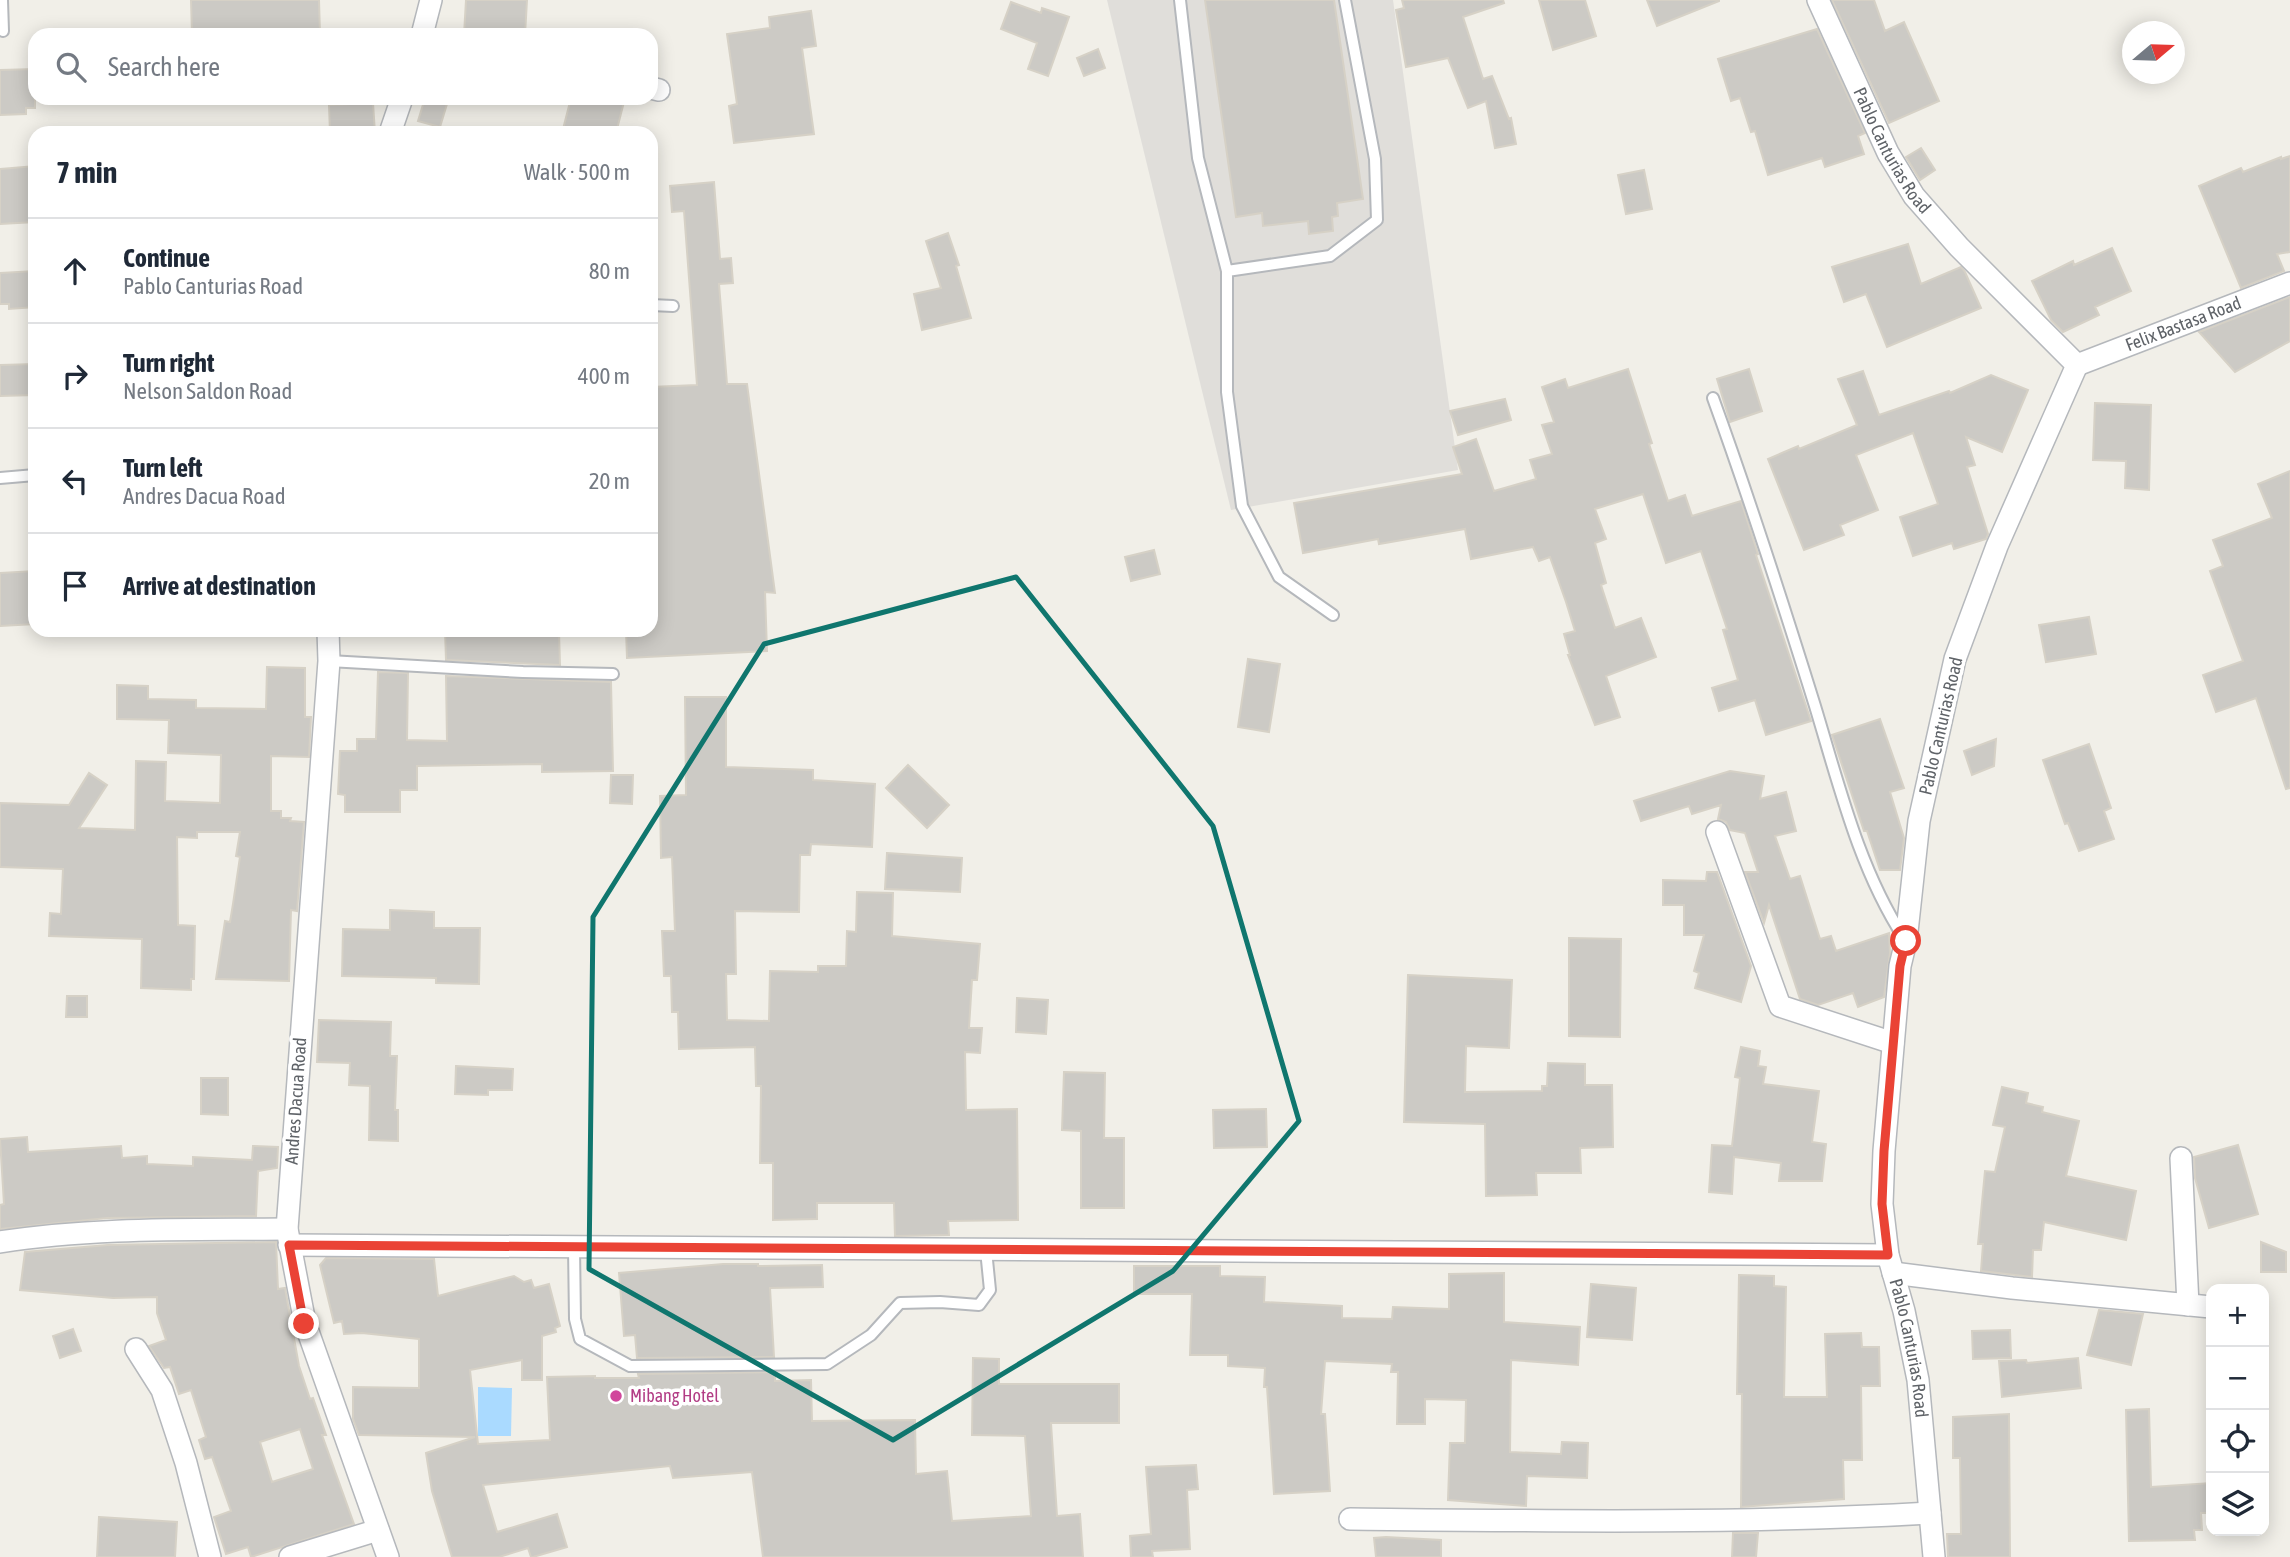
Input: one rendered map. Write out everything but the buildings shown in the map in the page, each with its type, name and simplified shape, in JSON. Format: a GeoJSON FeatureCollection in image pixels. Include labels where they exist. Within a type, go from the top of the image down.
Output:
{"type":"FeatureCollection","features":[{"type":"Feature","properties":{"kind":"street"},"geometry":{"type":"LineString","coordinates":[[424,28],[431,0]]}},
{"type":"Feature","properties":{"kind":"street","name":"Pablo Canturias Road"},"geometry":{"type":"LineString","coordinates":[[1818,0],[1888,153],[1914,196],[1959,247],[2077,365],[1997,546],[1955,659],[1919,821],[1906,941],[1900,966],[1882,1204],[1891,1264],[1917,1380],[1934,1557]]}},
{"type":"Feature","properties":{"kind":"street"},"geometry":{"type":"LineString","coordinates":[[392,126],[400,105]]}},
{"type":"Feature","properties":{"kind":"street","name":"Felix Bastasa Road"},"geometry":{"type":"LineString","coordinates":[[2077,365],[2290,283]]}},
{"type":"Feature","properties":{"kind":"street","name":"Andres Dacua Road"},"geometry":{"type":"LineString","coordinates":[[327,637],[329,661],[288,1237],[304,1324],[388,1557]]}},
{"type":"Feature","properties":{"kind":"street"},"geometry":{"type":"LineString","coordinates":[[1717,832],[1780,1006],[1893,1043]]}},
{"type":"Feature","properties":{"kind":"street"},"geometry":{"type":"LineString","coordinates":[[2181,1158],[2188,1305]]}},
{"type":"Feature","properties":{"kind":"street"},"geometry":{"type":"LineString","coordinates":[[0,1242],[48,1234],[113,1230],[574,1247],[986,1250],[1891,1264],[2012,1288],[2206,1307]]}},
{"type":"Feature","properties":{"kind":"street"},"geometry":{"type":"LineString","coordinates":[[136,1349],[162,1391],[199,1510],[210,1557]]}},
{"type":"Feature","properties":{"kind":"street"},"geometry":{"type":"LineString","coordinates":[[1350,1519],[1626,1522],[1811,1520],[1930,1513]]}},
{"type":"Feature","properties":{"kind":"street"},"geometry":{"type":"LineString","coordinates":[[290,1557],[378,1530]]}},
{"type":"Feature","properties":{"kind":"lane"},"geometry":{"type":"LineString","coordinates":[[2,0],[3,31]]}},
{"type":"Feature","properties":{"kind":"lane"},"geometry":{"type":"LineString","coordinates":[[1180,0],[1198,158],[1227,271],[1227,392],[1242,506],[1279,577],[1333,615]]}},
{"type":"Feature","properties":{"kind":"lane"},"geometry":{"type":"LineString","coordinates":[[1227,271],[1330,256],[1377,220],[1375,159],[1345,0]]}},
{"type":"Feature","properties":{"kind":"lane"},"geometry":{"type":"LineString","coordinates":[[658,305],[673,306]]}},
{"type":"Feature","properties":{"kind":"lane"},"geometry":{"type":"LineString","coordinates":[[1713,398],[1753,508],[1853,828],[1884,908],[1906,941]]}},
{"type":"Feature","properties":{"kind":"lane"},"geometry":{"type":"LineString","coordinates":[[0,478],[28,476]]}},
{"type":"Feature","properties":{"kind":"lane"},"geometry":{"type":"LineString","coordinates":[[329,661],[523,672],[613,674]]}},
{"type":"Feature","properties":{"kind":"lane"},"geometry":{"type":"LineString","coordinates":[[574,1247],[575,1319],[580,1339],[630,1366],[827,1364],[871,1335],[900,1303],[979,1305],[990,1290],[986,1250]]}},
{"type":"Feature","properties":{"kind":"highlighted area"},"geometry":{"type":"Polygon","coordinates":[[[1016,577],[1213,826],[1299,1121],[1173,1271],[893,1440],[589,1269],[593,917],[764,644],[1016,577]]]}},
{"type":"Feature","properties":{"kind":"shaded area"},"geometry":{"type":"Polygon","coordinates":[[[1107,0],[1393,0],[1458,470],[1231,510],[1107,0]]]}},
{"type":"Feature","properties":{"kind":"water"},"geometry":{"type":"Polygon","coordinates":[[[478,1387],[512,1388],[511,1436],[478,1436],[478,1387]]]}},
{"type":"Feature","properties":{"kind":"place","name":"Mibang Hotel"},"geometry":{"type":"Point","coordinates":[616,1396]}},
{"type":"Feature","properties":{"kind":"route"},"geometry":{"type":"LineString","coordinates":[[304,1324],[289,1245],[1888,1255],[1882,1204],[1884,1151],[1900,966],[1906,941]]}}]}
